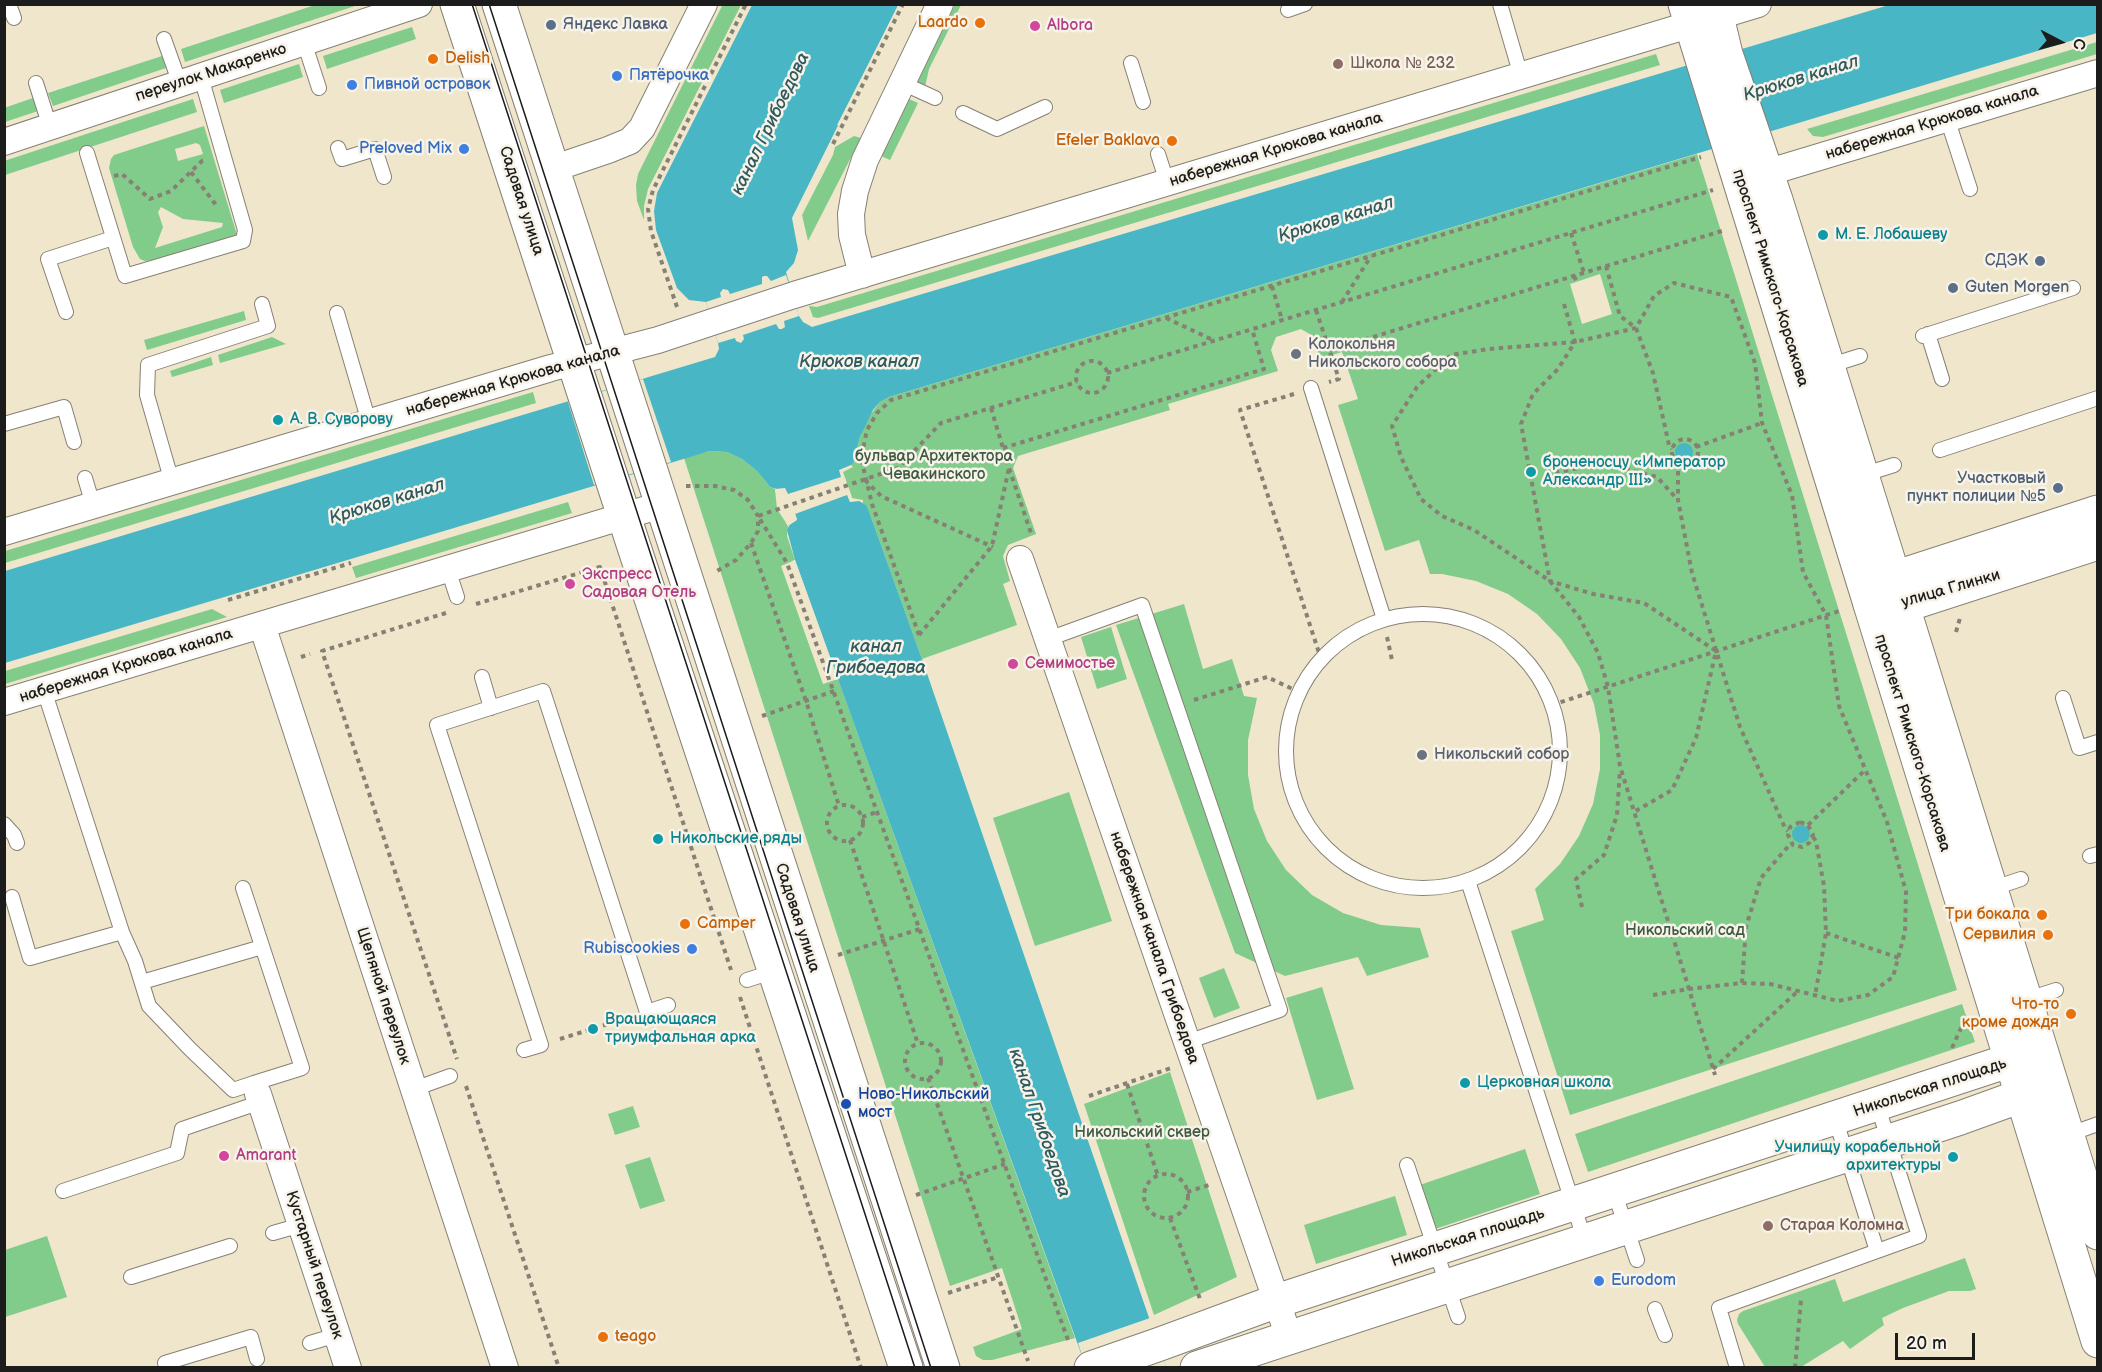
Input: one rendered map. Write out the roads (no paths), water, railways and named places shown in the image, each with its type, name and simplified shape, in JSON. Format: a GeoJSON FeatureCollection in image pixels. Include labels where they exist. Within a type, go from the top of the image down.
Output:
{"type":"FeatureCollection","features":[{"type":"Feature","properties":{"kind":"main road","name":"Садовая улица"},"geometry":{"type":"LineString","coordinates":[[458,4],[624,516]]}},
{"type":"Feature","properties":{"kind":"main road"},"geometry":{"type":"LineString","coordinates":[[499,4],[611,352]]}},
{"type":"Feature","properties":{"kind":"main road"},"geometry":{"type":"LineString","coordinates":[[1702,13],[1714,57],[1729,145]]}},
{"type":"Feature","properties":{"kind":"main road","name":"проспект Римского-Корсакова"},"geometry":{"type":"LineString","coordinates":[[1729,145],[1766,173],[2097,1233]]}},
{"type":"Feature","properties":{"kind":"main road","name":"проспект Римского-Корсакова"},"geometry":{"type":"LineString","coordinates":[[1729,145],[2097,1341]]}},
{"type":"Feature","properties":{"kind":"main road","name":"Садовая улица"},"geometry":{"type":"LineString","coordinates":[[611,352],[649,469],[670,496],[943,1368]]}},
{"type":"Feature","properties":{"kind":"main road","name":"улица Глинки"},"geometry":{"type":"LineString","coordinates":[[1869,604],[2097,512]]}},
{"type":"Feature","properties":{"kind":"main road"},"geometry":{"type":"LineString","coordinates":[[624,516],[761,975],[906,1368]]}},
{"type":"Feature","properties":{"kind":"main road","name":"улица Глинки"},"geometry":{"type":"LineString","coordinates":[[1898,592],[2097,543]]}},
{"type":"Feature","properties":{"kind":"main road","name":"Никольская площадь"},"geometry":{"type":"LineString","coordinates":[[1091,1368],[1277,1301],[2011,1060],[2048,1075]]}},
{"type":"Feature","properties":{"kind":"main road"},"geometry":{"type":"LineString","coordinates":[[1197,1368],[1233,1362],[1289,1337],[2021,1096],[2048,1075]]}},
{"type":"Feature","properties":{"kind":"street","name":"переулок Макаренко"},"geometry":{"type":"LineString","coordinates":[[4,142],[419,4]]}},
{"type":"Feature","properties":{"kind":"street"},"geometry":{"type":"LineString","coordinates":[[552,169],[630,141],[642,128],[704,4]]}},
{"type":"Feature","properties":{"kind":"street"},"geometry":{"type":"LineString","coordinates":[[862,275],[852,235],[851,214],[855,191],[865,160],[940,4]]}},
{"type":"Feature","properties":{"kind":"street","name":"набережная Крюкова канала"},"geometry":{"type":"LineString","coordinates":[[4,532],[369,422],[710,323],[794,295],[1521,76],[1702,13],[1758,4]]}},
{"type":"Feature","properties":{"kind":"street","name":"набережная Крюкова канала"},"geometry":{"type":"LineString","coordinates":[[1766,173],[2097,73]]}},
{"type":"Feature","properties":{"kind":"street","name":"набережная Крюкова канала"},"geometry":{"type":"LineString","coordinates":[[4,702],[624,516],[670,496]]}},
{"type":"Feature","properties":{"kind":"street","name":"набережная канала Грибоедова"},"geometry":{"type":"LineString","coordinates":[[1020,559],[1289,1337]]}},
{"type":"Feature","properties":{"kind":"street","name":"Щепяной переулок"},"geometry":{"type":"LineString","coordinates":[[262,625],[505,1368]]}},
{"type":"Feature","properties":{"kind":"street","name":"Кустарный переулок"},"geometry":{"type":"LineString","coordinates":[[258,1093],[348,1368]]}},
{"type":"Feature","properties":{"kind":"street"},"geometry":{"type":"LineString","coordinates":[[1219,1322],[1233,1362]]}},
{"type":"Feature","properties":{"kind":"lane"},"geometry":{"type":"LineString","coordinates":[[1288,10],[1305,4]]}},
{"type":"Feature","properties":{"kind":"lane"},"geometry":{"type":"LineString","coordinates":[[1500,4],[1521,76]]}},
{"type":"Feature","properties":{"kind":"lane"},"geometry":{"type":"LineString","coordinates":[[87,153],[125,276],[245,247],[245,230],[190,80],[164,39]]}},
{"type":"Feature","properties":{"kind":"lane"},"geometry":{"type":"LineString","coordinates":[[304,42],[319,88]]}},
{"type":"Feature","properties":{"kind":"lane"},"geometry":{"type":"LineString","coordinates":[[1131,63],[1143,102]]}},
{"type":"Feature","properties":{"kind":"lane"},"geometry":{"type":"LineString","coordinates":[[36,83],[50,127]]}},
{"type":"Feature","properties":{"kind":"lane"},"geometry":{"type":"LineString","coordinates":[[902,83],[935,98]]}},
{"type":"Feature","properties":{"kind":"lane"},"geometry":{"type":"LineString","coordinates":[[963,112],[997,129],[1045,107]]}},
{"type":"Feature","properties":{"kind":"lane"},"geometry":{"type":"LineString","coordinates":[[1947,118],[1970,189]]}},
{"type":"Feature","properties":{"kind":"lane"},"geometry":{"type":"LineString","coordinates":[[338,148],[342,159],[375,149],[384,177]]}},
{"type":"Feature","properties":{"kind":"lane"},"geometry":{"type":"LineString","coordinates":[[1158,154],[1167,182]]}},
{"type":"Feature","properties":{"kind":"lane"},"geometry":{"type":"LineString","coordinates":[[66,312],[48,259],[113,238]]}},
{"type":"Feature","properties":{"kind":"lane"},"geometry":{"type":"LineString","coordinates":[[1942,379],[1925,335],[2073,288]]}},
{"type":"Feature","properties":{"kind":"lane"},"geometry":{"type":"LineString","coordinates":[[172,482],[147,395],[148,365],[268,326],[262,304]]}},
{"type":"Feature","properties":{"kind":"lane"},"geometry":{"type":"LineString","coordinates":[[337,313],[369,422]]}},
{"type":"Feature","properties":{"kind":"lane"},"geometry":{"type":"LineString","coordinates":[[1828,366],[1860,356]]}},
{"type":"Feature","properties":{"kind":"lane"},"geometry":{"type":"LineString","coordinates":[[1311,388],[1384,619]]}},
{"type":"Feature","properties":{"kind":"lane"},"geometry":{"type":"LineString","coordinates":[[1940,450],[2097,398]]}},
{"type":"Feature","properties":{"kind":"lane"},"geometry":{"type":"LineString","coordinates":[[4,424],[64,407],[74,442]]}},
{"type":"Feature","properties":{"kind":"lane"},"geometry":{"type":"LineString","coordinates":[[1862,475],[1894,465]]}},
{"type":"Feature","properties":{"kind":"lane"},"geometry":{"type":"LineString","coordinates":[[85,478],[93,505]]}},
{"type":"Feature","properties":{"kind":"lane"},"geometry":{"type":"LineString","coordinates":[[448,569],[457,597]]}},
{"type":"Feature","properties":{"kind":"lane"},"geometry":{"type":"LineString","coordinates":[[1047,639],[1142,605],[1280,1010],[1187,1042]]}},
{"type":"Feature","properties":{"kind":"lane"},"geometry":{"type":"LineString","coordinates":[[1411,614],[1437,614],[1464,619],[1489,630],[1511,645],[1530,664],[1545,687],[1552,705],[1560,738],[1560,765],[1554,792],[1544,817],[1529,839],[1510,858],[1487,873],[1468,880],[1436,888],[1408,888],[1384,883],[1358,872],[1335,857],[1316,838],[1291,790],[1286,763],[1286,735],[1299,692],[1321,659],[1336,644],[1359,629],[1384,619],[1411,614]]}},
{"type":"Feature","properties":{"kind":"lane"},"geometry":{"type":"LineString","coordinates":[[482,677],[492,708]]}},
{"type":"Feature","properties":{"kind":"lane"},"geometry":{"type":"LineString","coordinates":[[44,690],[122,932],[149,1006],[233,1090],[258,1093]]}},
{"type":"Feature","properties":{"kind":"lane"},"geometry":{"type":"LineString","coordinates":[[524,1050],[541,1045],[437,725],[543,691],[647,1012],[668,1005]]}},
{"type":"Feature","properties":{"kind":"lane"},"geometry":{"type":"LineString","coordinates":[[2063,698],[2079,748],[2097,742]]}},
{"type":"Feature","properties":{"kind":"lane"},"geometry":{"type":"LineString","coordinates":[[4,824],[14,835],[17,843]]}},
{"type":"Feature","properties":{"kind":"lane"},"geometry":{"type":"LineString","coordinates":[[1991,890],[2021,879]]}},
{"type":"Feature","properties":{"kind":"lane"},"geometry":{"type":"LineString","coordinates":[[1468,880],[1585,1241]]}},
{"type":"Feature","properties":{"kind":"lane"},"geometry":{"type":"LineString","coordinates":[[63,1191],[177,1152],[182,1129],[258,1093],[302,1068],[243,888]]}},
{"type":"Feature","properties":{"kind":"lane"},"geometry":{"type":"LineString","coordinates":[[12,897],[30,958],[122,932]]}},
{"type":"Feature","properties":{"kind":"lane"},"geometry":{"type":"LineString","coordinates":[[142,982],[262,947]]}},
{"type":"Feature","properties":{"kind":"lane"},"geometry":{"type":"LineString","coordinates":[[2025,1000],[2056,990]]}},
{"type":"Feature","properties":{"kind":"lane"},"geometry":{"type":"LineString","coordinates":[[414,1089],[450,1076]]}},
{"type":"Feature","properties":{"kind":"lane"},"geometry":{"type":"LineString","coordinates":[[1737,1368],[1719,1308],[1919,1236],[1877,1104]]}},
{"type":"Feature","properties":{"kind":"lane"},"geometry":{"type":"LineString","coordinates":[[1834,1118],[1877,1251]]}},
{"type":"Feature","properties":{"kind":"lane"},"geometry":{"type":"LineString","coordinates":[[2067,1136],[2097,1124]]}},
{"type":"Feature","properties":{"kind":"lane"},"geometry":{"type":"LineString","coordinates":[[1407,1166],[1458,1317]]}},
{"type":"Feature","properties":{"kind":"lane"},"geometry":{"type":"LineString","coordinates":[[1614,1191],[1637,1260]]}},
{"type":"Feature","properties":{"kind":"lane"},"geometry":{"type":"LineString","coordinates":[[273,1233],[301,1225]]}},
{"type":"Feature","properties":{"kind":"lane"},"geometry":{"type":"LineString","coordinates":[[131,1277],[230,1246]]}},
{"type":"Feature","properties":{"kind":"lane"},"geometry":{"type":"LineString","coordinates":[[1655,1309],[1665,1335]]}},
{"type":"Feature","properties":{"kind":"lane"},"geometry":{"type":"LineString","coordinates":[[310,1343],[337,1335]]}},
{"type":"Feature","properties":{"kind":"lane"},"geometry":{"type":"LineString","coordinates":[[165,1363],[250,1337],[258,1363],[271,1355]]}},
{"type":"Feature","properties":{"kind":"water"},"geometry":{"type":"Polygon","coordinates":[[[752,5],[898,5],[792,218],[798,250],[794,263],[786,272],[799,316],[803,322],[812,327],[1889,5],[2097,5],[2097,33],[889,397],[873,410],[860,437],[854,461],[840,470],[850,502],[859,501],[867,506],[1166,1367],[1086,1367],[795,560],[787,530],[791,522],[797,519],[788,494],[770,487],[757,471],[742,459],[727,452],[710,451],[5,663],[5,571],[715,357],[719,349],[706,302],[689,300],[677,288],[656,230],[654,211],[657,193],[752,5]]]}},
{"type":"Feature","properties":{"kind":"water"},"geometry":{"type":"Polygon","coordinates":[[[1684,443],[1690,446],[1693,452],[1690,458],[1684,461],[1678,458],[1675,452],[1678,446],[1684,443]]]}},
{"type":"Feature","properties":{"kind":"water"},"geometry":{"type":"Polygon","coordinates":[[[1801,825],[1807,828],[1810,834],[1807,840],[1801,843],[1795,840],[1792,834],[1795,828],[1801,825]]]}},
{"type":"Feature","properties":{"kind":"tram line"},"geometry":{"type":"LineString","coordinates":[[472,4],[915,1368]]}},
{"type":"Feature","properties":{"kind":"tram line"},"geometry":{"type":"LineString","coordinates":[[489,4],[931,1368]]}},
{"type":"Feature","properties":{"kind":"place","name":"Laardo"},"geometry":{"type":"Point","coordinates":[980,23]}},
{"type":"Feature","properties":{"kind":"place","name":"Яндекс Лавка"},"geometry":{"type":"Point","coordinates":[551,25]}},
{"type":"Feature","properties":{"kind":"place","name":"Albora"},"geometry":{"type":"Point","coordinates":[1035,26]}},
{"type":"Feature","properties":{"kind":"place","name":"Delish"},"geometry":{"type":"Point","coordinates":[433,59]}},
{"type":"Feature","properties":{"kind":"place","name":"Школа № 232"},"geometry":{"type":"Point","coordinates":[1338,64]}},
{"type":"Feature","properties":{"kind":"place","name":"Пятёрочка"},"geometry":{"type":"Point","coordinates":[617,76]}},
{"type":"Feature","properties":{"kind":"place","name":"Пивной островок"},"geometry":{"type":"Point","coordinates":[352,85]}},
{"type":"Feature","properties":{"kind":"place","name":"Efeler Baklava"},"geometry":{"type":"Point","coordinates":[1172,141]}},
{"type":"Feature","properties":{"kind":"place","name":"Preloved Mix"},"geometry":{"type":"Point","coordinates":[464,149]}},
{"type":"Feature","properties":{"kind":"place","name":"М. Е. Лобашеву"},"geometry":{"type":"Point","coordinates":[1823,235]}},
{"type":"Feature","properties":{"kind":"place","name":"СДЭК"},"geometry":{"type":"Point","coordinates":[2040,261]}},
{"type":"Feature","properties":{"kind":"place","name":"Guten Morgen"},"geometry":{"type":"Point","coordinates":[1953,288]}},
{"type":"Feature","properties":{"kind":"place","name":"Колокольня Никольского собора"},"geometry":{"type":"Point","coordinates":[1296,354]}},
{"type":"Feature","properties":{"kind":"place","name":"А. В. Суворову"},"geometry":{"type":"Point","coordinates":[278,420]}},
{"type":"Feature","properties":{"kind":"place","name":"броненосцу «Император Александр III»"},"geometry":{"type":"Point","coordinates":[1531,472]}},
{"type":"Feature","properties":{"kind":"place","name":"Участковый пункт полиции №5"},"geometry":{"type":"Point","coordinates":[2058,488]}},
{"type":"Feature","properties":{"kind":"place","name":"Экспресс Садовая Отель"},"geometry":{"type":"Point","coordinates":[570,584]}},
{"type":"Feature","properties":{"kind":"place","name":"Семимостье"},"geometry":{"type":"Point","coordinates":[1013,664]}},
{"type":"Feature","properties":{"kind":"place","name":"Никольский собор"},"geometry":{"type":"Point","coordinates":[1422,755]}},
{"type":"Feature","properties":{"kind":"place","name":"Никольские ряды"},"geometry":{"type":"Point","coordinates":[658,839]}},
{"type":"Feature","properties":{"kind":"place","name":"Три бокала"},"geometry":{"type":"Point","coordinates":[2042,915]}},
{"type":"Feature","properties":{"kind":"place","name":"Camper"},"geometry":{"type":"Point","coordinates":[685,924]}},
{"type":"Feature","properties":{"kind":"place","name":"Сервилия"},"geometry":{"type":"Point","coordinates":[2048,935]}},
{"type":"Feature","properties":{"kind":"place","name":"Rubiscookies"},"geometry":{"type":"Point","coordinates":[692,949]}},
{"type":"Feature","properties":{"kind":"place","name":"Что-то кроме дождя"},"geometry":{"type":"Point","coordinates":[2071,1014]}},
{"type":"Feature","properties":{"kind":"place","name":"Вращающаяся триумфальная арка"},"geometry":{"type":"Point","coordinates":[593,1029]}},
{"type":"Feature","properties":{"kind":"place","name":"Церковная школа"},"geometry":{"type":"Point","coordinates":[1465,1083]}},
{"type":"Feature","properties":{"kind":"place","name":"Ново-Никольский мост"},"geometry":{"type":"Point","coordinates":[846,1104]}},
{"type":"Feature","properties":{"kind":"place","name":"Amarant"},"geometry":{"type":"Point","coordinates":[224,1156]}},
{"type":"Feature","properties":{"kind":"place","name":"Училищу корабельной архитектуры"},"geometry":{"type":"Point","coordinates":[1953,1157]}},
{"type":"Feature","properties":{"kind":"place","name":"Старая Коломна"},"geometry":{"type":"Point","coordinates":[1768,1226]}},
{"type":"Feature","properties":{"kind":"place","name":"Eurodom"},"geometry":{"type":"Point","coordinates":[1599,1281]}},
{"type":"Feature","properties":{"kind":"place","name":"teago"},"geometry":{"type":"Point","coordinates":[603,1337]}},
{"type":"Feature","properties":{"kind":"water label","name":"Крюков канал"},"geometry":{"type":"Point","coordinates":[1801,79]}},
{"type":"Feature","properties":{"kind":"water label","name":"канал Грибоедова"},"geometry":{"type":"Point","coordinates":[771,124]}},
{"type":"Feature","properties":{"kind":"water label","name":"Крюков канал"},"geometry":{"type":"Point","coordinates":[1336,220]}},
{"type":"Feature","properties":{"kind":"water label","name":"Крюков канал"},"geometry":{"type":"Point","coordinates":[859,362]}},
{"type":"Feature","properties":{"kind":"water label","name":"Крюков канал"},"geometry":{"type":"Point","coordinates":[387,502]}},
{"type":"Feature","properties":{"kind":"water label","name":"канал Грибоедова"},"geometry":{"type":"Point","coordinates":[876,657]}},
{"type":"Feature","properties":{"kind":"water label","name":"канал Грибоедова"},"geometry":{"type":"Point","coordinates":[1039,1123]}},
{"type":"Feature","properties":{"kind":"park label","name":"бульвар Архитектора Чевакинского"},"geometry":{"type":"Point","coordinates":[934,466]}},
{"type":"Feature","properties":{"kind":"park label","name":"Никольский сад"},"geometry":{"type":"Point","coordinates":[1685,931]}},
{"type":"Feature","properties":{"kind":"park label","name":"Никольский сквер"},"geometry":{"type":"Point","coordinates":[1142,1133]}}]}
